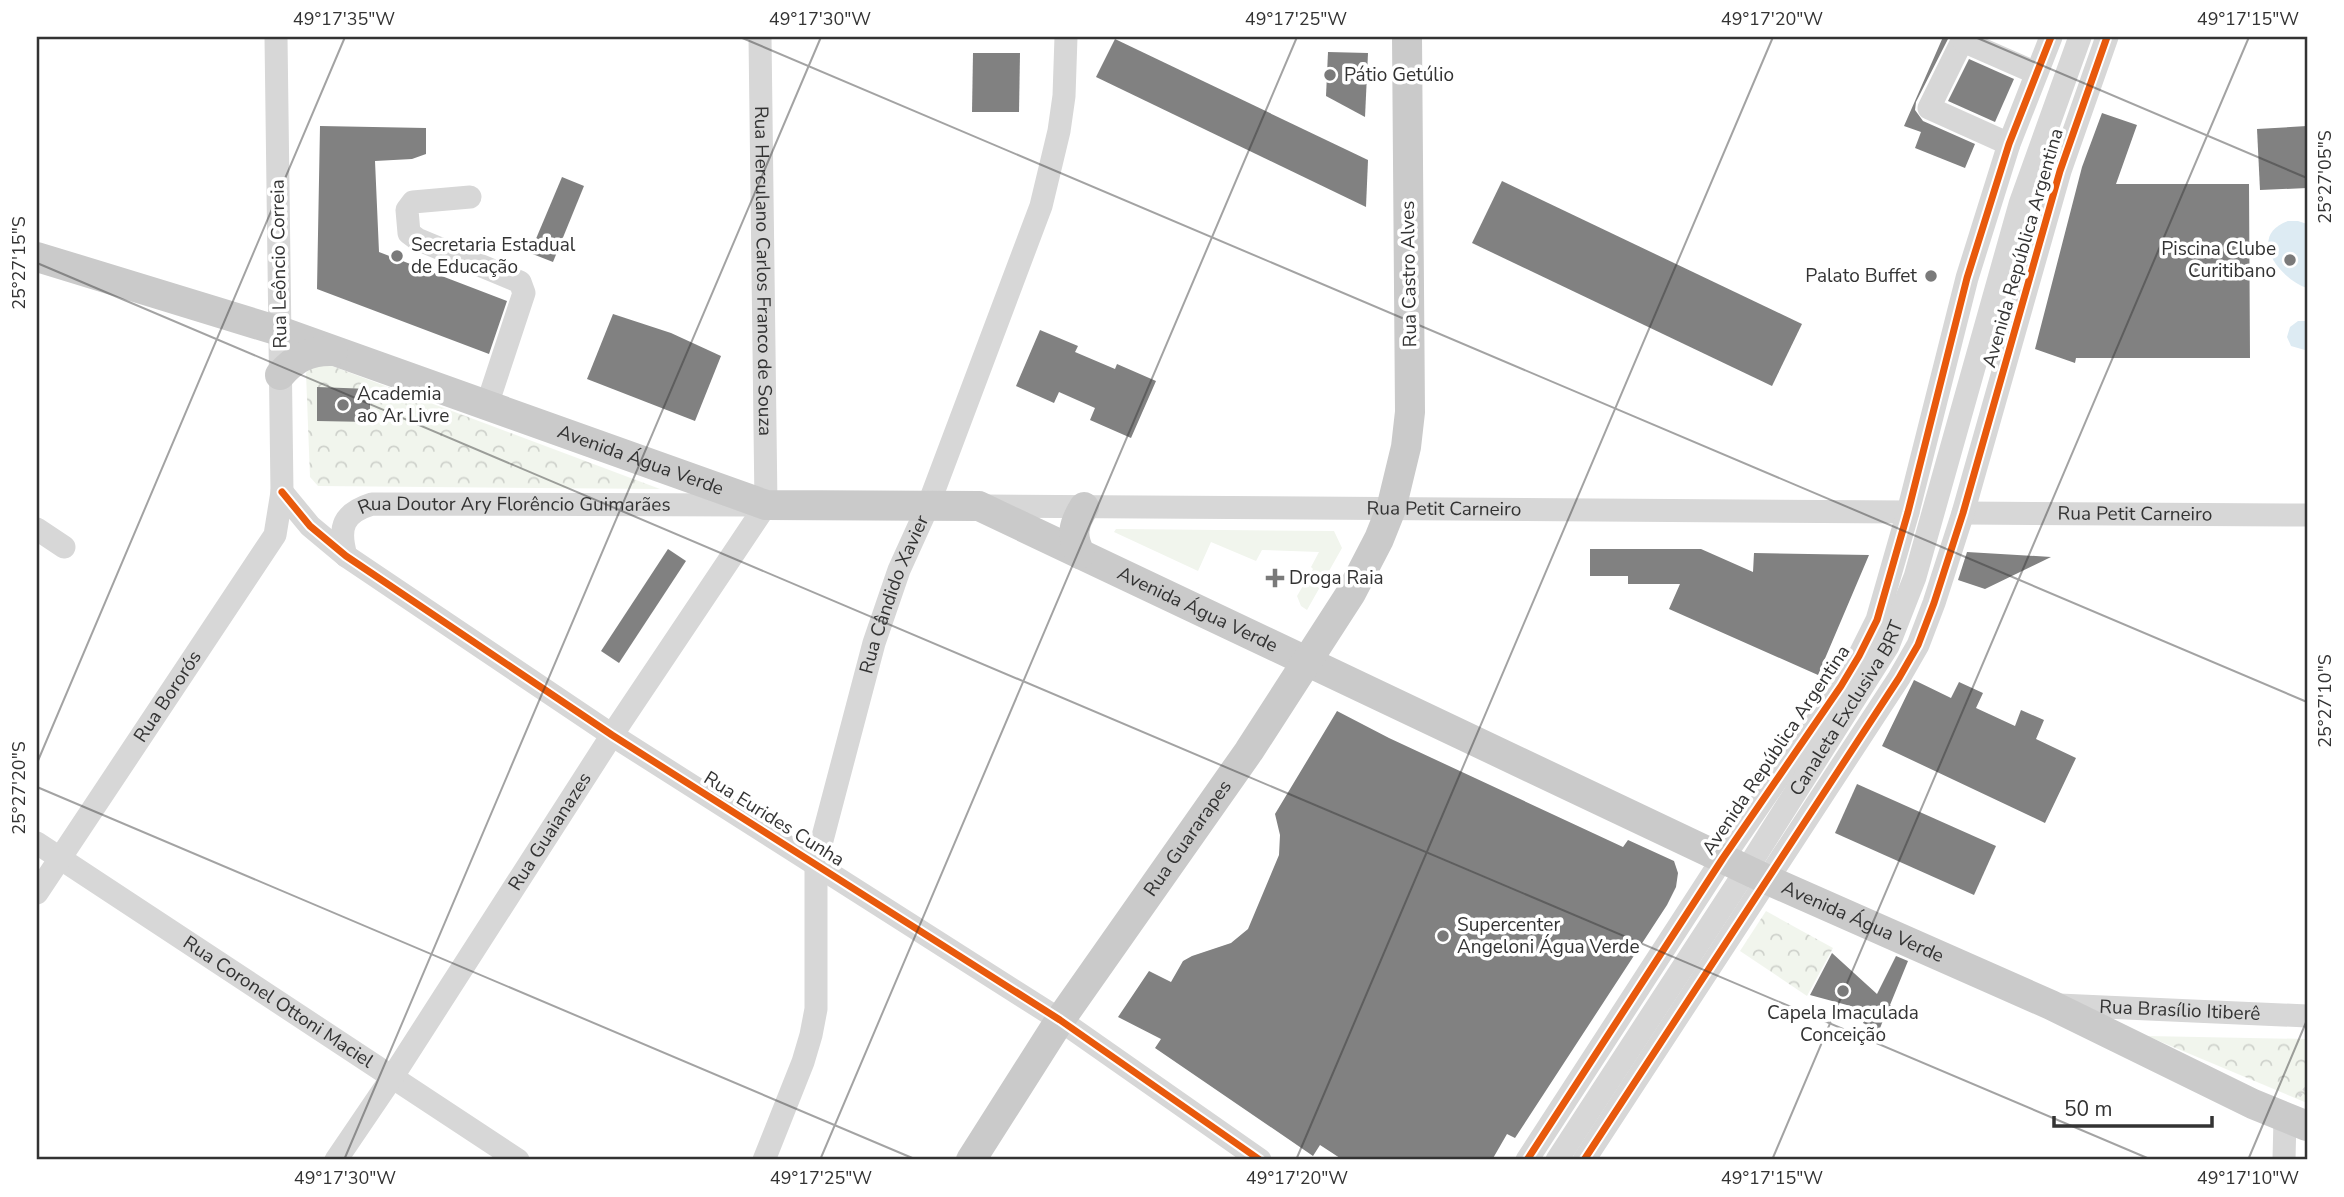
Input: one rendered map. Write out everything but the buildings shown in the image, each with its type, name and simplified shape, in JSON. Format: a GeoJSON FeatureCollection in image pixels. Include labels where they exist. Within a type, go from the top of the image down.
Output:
{"type":"FeatureCollection","features":[{"type":"Feature","properties":{"kind":"main road","name":"Rua Castro Alves"},"geometry":{"type":"LineString","coordinates":[[1391,509],[1406,447],[1410,412],[1407,37]]}},
{"type":"Feature","properties":{"kind":"main road","name":"Avenida Água Verde"},"geometry":{"type":"LineString","coordinates":[[37,257],[279,331],[766,505],[979,506],[1746,869],[2296,1114]]}},
{"type":"Feature","properties":{"kind":"main road"},"geometry":{"type":"LineString","coordinates":[[280,375],[291,363],[305,354],[321,350],[337,351]]}},
{"type":"Feature","properties":{"kind":"main road"},"geometry":{"type":"LineString","coordinates":[[1080,554],[1074,541],[1073,530],[1084,507]]}},
{"type":"Feature","properties":{"kind":"main road","name":"Rua Guararapes"},"geometry":{"type":"LineString","coordinates":[[971,1160],[1060,1020],[1308,662],[1351,593],[1391,509]]}},
{"type":"Feature","properties":{"kind":"street","name":"Rua Leôncio Correia"},"geometry":{"type":"LineString","coordinates":[[275,37],[282,492]]}},
{"type":"Feature","properties":{"kind":"street","name":"Rua Herculano Carlos Franco de Souza"},"geometry":{"type":"LineString","coordinates":[[760,37],[766,505]]}},
{"type":"Feature","properties":{"kind":"street","name":"Rua Cândido Xavier"},"geometry":{"type":"LineString","coordinates":[[764,1160],[803,1062],[816,1009],[816,863],[885,608],[928,506],[1041,206],[1059,131],[1064,96],[1066,37]]}},
{"type":"Feature","properties":{"kind":"street","name":"Avenida República Argentina"},"geometry":{"type":"LineString","coordinates":[[1584,1160],[1746,869],[1860,656],[1881,608],[1967,278],[2009,144],[2051,37]]}},
{"type":"Feature","properties":{"kind":"street","name":"Canaleta Exclusiva BRT"},"geometry":{"type":"LineString","coordinates":[[1557,1160],[1870,678],[1888,646],[1905,607],[2020,204],[2080,37]]}},
{"type":"Feature","properties":{"kind":"street","name":"Avenida República Argentina"},"geometry":{"type":"LineString","coordinates":[[1527,1160],[1746,869],[1909,662],[1934,603],[1963,513],[2066,150],[2107,37]]}},
{"type":"Feature","properties":{"kind":"street"},"geometry":{"type":"LineString","coordinates":[[2009,144],[1929,108],[1963,39],[2036,73]]}},
{"type":"Feature","properties":{"kind":"street","name":"Canaleta Exclusiva BRT"},"geometry":{"type":"LineString","coordinates":[[2020,204],[2066,150]]}},
{"type":"Feature","properties":{"kind":"street"},"geometry":{"type":"LineString","coordinates":[[470,197],[413,202],[407,210],[409,233],[417,239],[520,282],[523,286],[524,293],[487,405]]}},
{"type":"Feature","properties":{"kind":"street","name":"Rua Eurides Cunha"},"geometry":{"type":"LineString","coordinates":[[282,492],[310,526],[346,556],[612,735],[1060,1020],[1260,1160]]}},
{"type":"Feature","properties":{"kind":"street","name":"Rua Bororós"},"geometry":{"type":"LineString","coordinates":[[37,893],[275,535],[282,492]]}},
{"type":"Feature","properties":{"kind":"street","name":"Rua Doutor Ary Florêncio Guimarães"},"geometry":{"type":"LineString","coordinates":[[346,556],[342,540],[343,526],[349,515],[358,508],[372,504],[766,505]]}},
{"type":"Feature","properties":{"kind":"street","name":"Rua Guaianazes"},"geometry":{"type":"LineString","coordinates":[[336,1160],[612,735],[766,505]]}},
{"type":"Feature","properties":{"kind":"street","name":"Rua Petit Carneiro"},"geometry":{"type":"LineString","coordinates":[[979,506],[1908,512]]}},
{"type":"Feature","properties":{"kind":"street","name":"Rua Petit Carneiro"},"geometry":{"type":"LineString","coordinates":[[1963,513],[2307,515]]}},
{"type":"Feature","properties":{"kind":"street"},"geometry":{"type":"LineString","coordinates":[[37,529],[64,547]]}},
{"type":"Feature","properties":{"kind":"street","name":"Rua Coronel Ottoni Maciel"},"geometry":{"type":"LineString","coordinates":[[37,843],[518,1160]]}},
{"type":"Feature","properties":{"kind":"street","name":"Rua Brasílio Itiberê"},"geometry":{"type":"LineString","coordinates":[[2051,1005],[2307,1016]]}},
{"type":"Feature","properties":{"kind":"street"},"geometry":{"type":"LineString","coordinates":[[2284,1160],[2296,1114]]}},
{"type":"Feature","properties":{"kind":"path"},"geometry":{"type":"LineString","coordinates":[[2296,1114],[2307,1087]]}},
{"type":"Feature","properties":{"kind":"green space"},"geometry":{"type":"Polygon","coordinates":[[[324,363],[660,489],[318,486],[310,477],[306,373],[314,364],[324,363]]]}},
{"type":"Feature","properties":{"kind":"green space"},"geometry":{"type":"Polygon","coordinates":[[[1116,529],[1334,531],[1342,548],[1307,610],[1301,606],[1297,596],[1313,569],[1311,567],[1319,552],[1262,550],[1256,561],[1211,542],[1198,571],[1114,532],[1116,529]]]}},
{"type":"Feature","properties":{"kind":"green space"},"geometry":{"type":"Polygon","coordinates":[[[1766,911],[1833,948],[1807,996],[1740,951],[1766,911]]]}},
{"type":"Feature","properties":{"kind":"green space"},"geometry":{"type":"Polygon","coordinates":[[[2147,1036],[2307,1039],[2307,1103],[2147,1036]]]}},
{"type":"Feature","properties":{"kind":"shaded area","name":"Piscina Clube Curitibano"},"geometry":{"type":"Polygon","coordinates":[[[2288,221],[2307,224],[2307,288],[2278,267],[2268,246],[2269,237],[2276,228],[2288,221]]]}},
{"type":"Feature","properties":{"kind":"shaded area"},"geometry":{"type":"Polygon","coordinates":[[[2298,321],[2307,321],[2307,350],[2291,346],[2287,337],[2290,327],[2298,321]]]}},
{"type":"Feature","properties":{"kind":"cycle path"},"geometry":{"type":"LineString","coordinates":[[1527,1160],[1723,858],[1841,686],[1877,620],[1908,512],[1967,278],[2009,144],[2051,37]]}},
{"type":"Feature","properties":{"kind":"cycle path"},"geometry":{"type":"LineString","coordinates":[[1584,1160],[1918,645],[1963,513],[2060,171],[2107,37]]}},
{"type":"Feature","properties":{"kind":"cycle path"},"geometry":{"type":"LineString","coordinates":[[282,492],[310,526],[346,556],[612,735],[1060,1020],[1260,1160]]}},
{"type":"Feature","properties":{"kind":"place","name":"Pátio Getúlio"},"geometry":{"type":"Point","coordinates":[1330,75]}},
{"type":"Feature","properties":{"kind":"place","name":"Secretaria Estadual de Educação"},"geometry":{"type":"Point","coordinates":[397,256]}},
{"type":"Feature","properties":{"kind":"place","name":"Piscina Clube Curitibano"},"geometry":{"type":"Point","coordinates":[2290,260]}},
{"type":"Feature","properties":{"kind":"place","name":"Palato Buffet"},"geometry":{"type":"Point","coordinates":[1931,276]}},
{"type":"Feature","properties":{"kind":"place","name":"Academia ao Ar Livre"},"geometry":{"type":"Point","coordinates":[343,405]}},
{"type":"Feature","properties":{"kind":"place","name":"Droga Raia"},"geometry":{"type":"Point","coordinates":[1275,578]}},
{"type":"Feature","properties":{"kind":"place","name":"Supercenter Angeloni Água Verde"},"geometry":{"type":"Point","coordinates":[1443,936]}},
{"type":"Feature","properties":{"kind":"place","name":"Capela Imaculada Conceição"},"geometry":{"type":"Point","coordinates":[1843,991]}}]}
